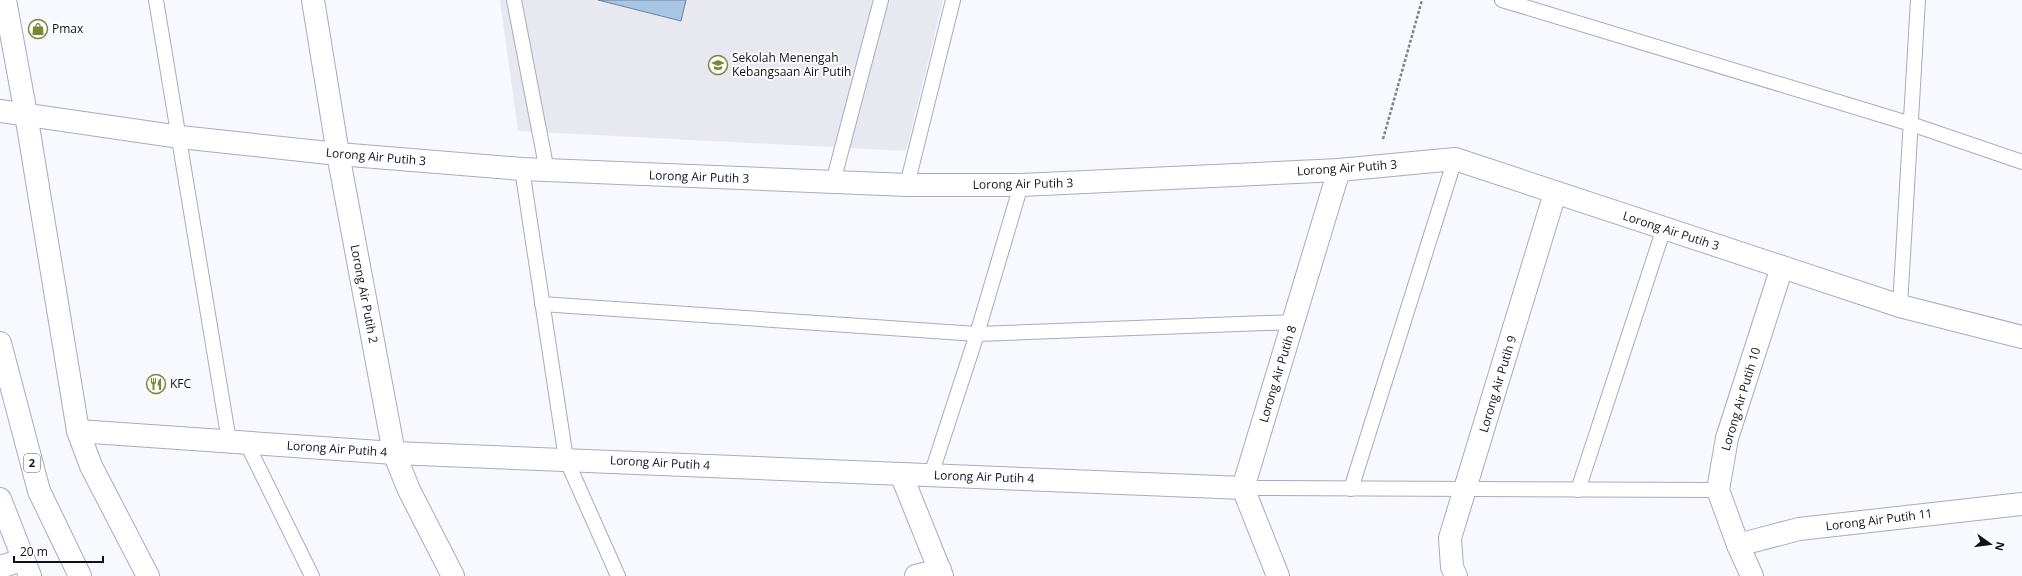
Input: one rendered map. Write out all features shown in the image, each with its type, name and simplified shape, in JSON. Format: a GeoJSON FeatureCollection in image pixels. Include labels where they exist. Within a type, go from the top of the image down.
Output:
{"type":"FeatureCollection","features":[{"type":"Feature","properties":{"kind":"main road"},"geometry":{"type":"LineString","coordinates":[[5,0],[26,114],[78,431],[91,466],[148,576]]}},
{"type":"Feature","properties":{"kind":"main road","name":"Lorong Air Putih 2"},"geometry":{"type":"LineString","coordinates":[[313,0],[338,154],[394,453],[409,490],[453,576]]}},
{"type":"Feature","properties":{"kind":"main road","name":"Lorong Air Putih 3"},"geometry":{"type":"LineString","coordinates":[[0,111],[180,137],[338,154],[547,171],[907,185],[1021,185],[1339,170],[1455,160],[1900,306],[2022,337]]}},
{"type":"Feature","properties":{"kind":"main road","name":"Lorong Air Putih 8"},"geometry":{"type":"LineString","coordinates":[[1244,488],[1339,170]]}},
{"type":"Feature","properties":{"kind":"main road","name":"Lorong Air Putih 9"},"geometry":{"type":"LineString","coordinates":[[1456,576],[1452,567],[1450,538],[1555,193]]}},
{"type":"Feature","properties":{"kind":"main road","name":"Lorong Air Putih 10"},"geometry":{"type":"LineString","coordinates":[[1752,576],[1738,545],[1718,490],[1727,438],[1782,267]]}},
{"type":"Feature","properties":{"kind":"main road","name":"2"},"geometry":{"type":"LineString","coordinates":[[0,343],[39,491],[80,576]]}},
{"type":"Feature","properties":{"kind":"main road","name":"Lorong Air Putih 4"},"geometry":{"type":"LineString","coordinates":[[78,431],[394,453],[1244,488]]}},
{"type":"Feature","properties":{"kind":"main road"},"geometry":{"type":"LineString","coordinates":[[902,474],[941,573],[916,576]]}},
{"type":"Feature","properties":{"kind":"main road"},"geometry":{"type":"LineString","coordinates":[[1244,488],[1278,576]]}},
{"type":"Feature","properties":{"kind":"main road","name":"Lorong Air Putih 11"},"geometry":{"type":"LineString","coordinates":[[1738,545],[1798,529],[2022,504]]}},
{"type":"Feature","properties":{"kind":"main road"},"geometry":{"type":"LineString","coordinates":[[0,567],[26,568],[1,506]]}},
{"type":"Feature","properties":{"kind":"lane"},"geometry":{"type":"LineString","coordinates":[[156,0],[180,137],[238,442],[312,576]]}},
{"type":"Feature","properties":{"kind":"lane"},"geometry":{"type":"LineString","coordinates":[[514,0],[547,171]]}},
{"type":"Feature","properties":{"kind":"lane"},"geometry":{"type":"LineString","coordinates":[[833,182],[881,0]]}},
{"type":"Feature","properties":{"kind":"lane"},"geometry":{"type":"LineString","coordinates":[[907,185],[953,0]]}},
{"type":"Feature","properties":{"kind":"lane"},"geometry":{"type":"LineString","coordinates":[[1502,0],[1911,124],[2022,162]]}},
{"type":"Feature","properties":{"kind":"lane"},"geometry":{"type":"LineString","coordinates":[[1900,306],[1918,0]]}},
{"type":"Feature","properties":{"kind":"lane"},"geometry":{"type":"LineString","coordinates":[[1351,489],[1455,160]]}},
{"type":"Feature","properties":{"kind":"lane"},"geometry":{"type":"LineString","coordinates":[[522,169],[566,459],[618,576]]}},
{"type":"Feature","properties":{"kind":"lane"},"geometry":{"type":"LineString","coordinates":[[931,475],[977,334],[1021,185]]}},
{"type":"Feature","properties":{"kind":"lane"},"geometry":{"type":"LineString","coordinates":[[1578,490],[1664,228]]}},
{"type":"Feature","properties":{"kind":"lane"},"geometry":{"type":"LineString","coordinates":[[542,304],[977,334],[1294,322]]}},
{"type":"Feature","properties":{"kind":"lane"},"geometry":{"type":"LineString","coordinates":[[1244,488],[1718,490]]}},
{"type":"Feature","properties":{"kind":"path"},"geometry":{"type":"LineString","coordinates":[[1375,166],[1422,0]]}},
{"type":"Feature","properties":{"kind":"shaded area","name":"Sekolah Menengah Kebangsaan Air Putih"},"geometry":{"type":"Polygon","coordinates":[[[500,0],[943,0],[906,151],[518,131],[500,0]]]}},
{"type":"Feature","properties":{"kind":"building"},"geometry":{"type":"Polygon","coordinates":[[[598,0],[686,0],[681,21],[598,0]]]}},
{"type":"Feature","properties":{"kind":"place","name":"Pmax"},"geometry":{"type":"Point","coordinates":[38,29]}},
{"type":"Feature","properties":{"kind":"place","name":"Sekolah Menengah Kebangsaan Air Putih"},"geometry":{"type":"Point","coordinates":[718,65]}},
{"type":"Feature","properties":{"kind":"place","name":"KFC"},"geometry":{"type":"Point","coordinates":[156,384]}}]}
